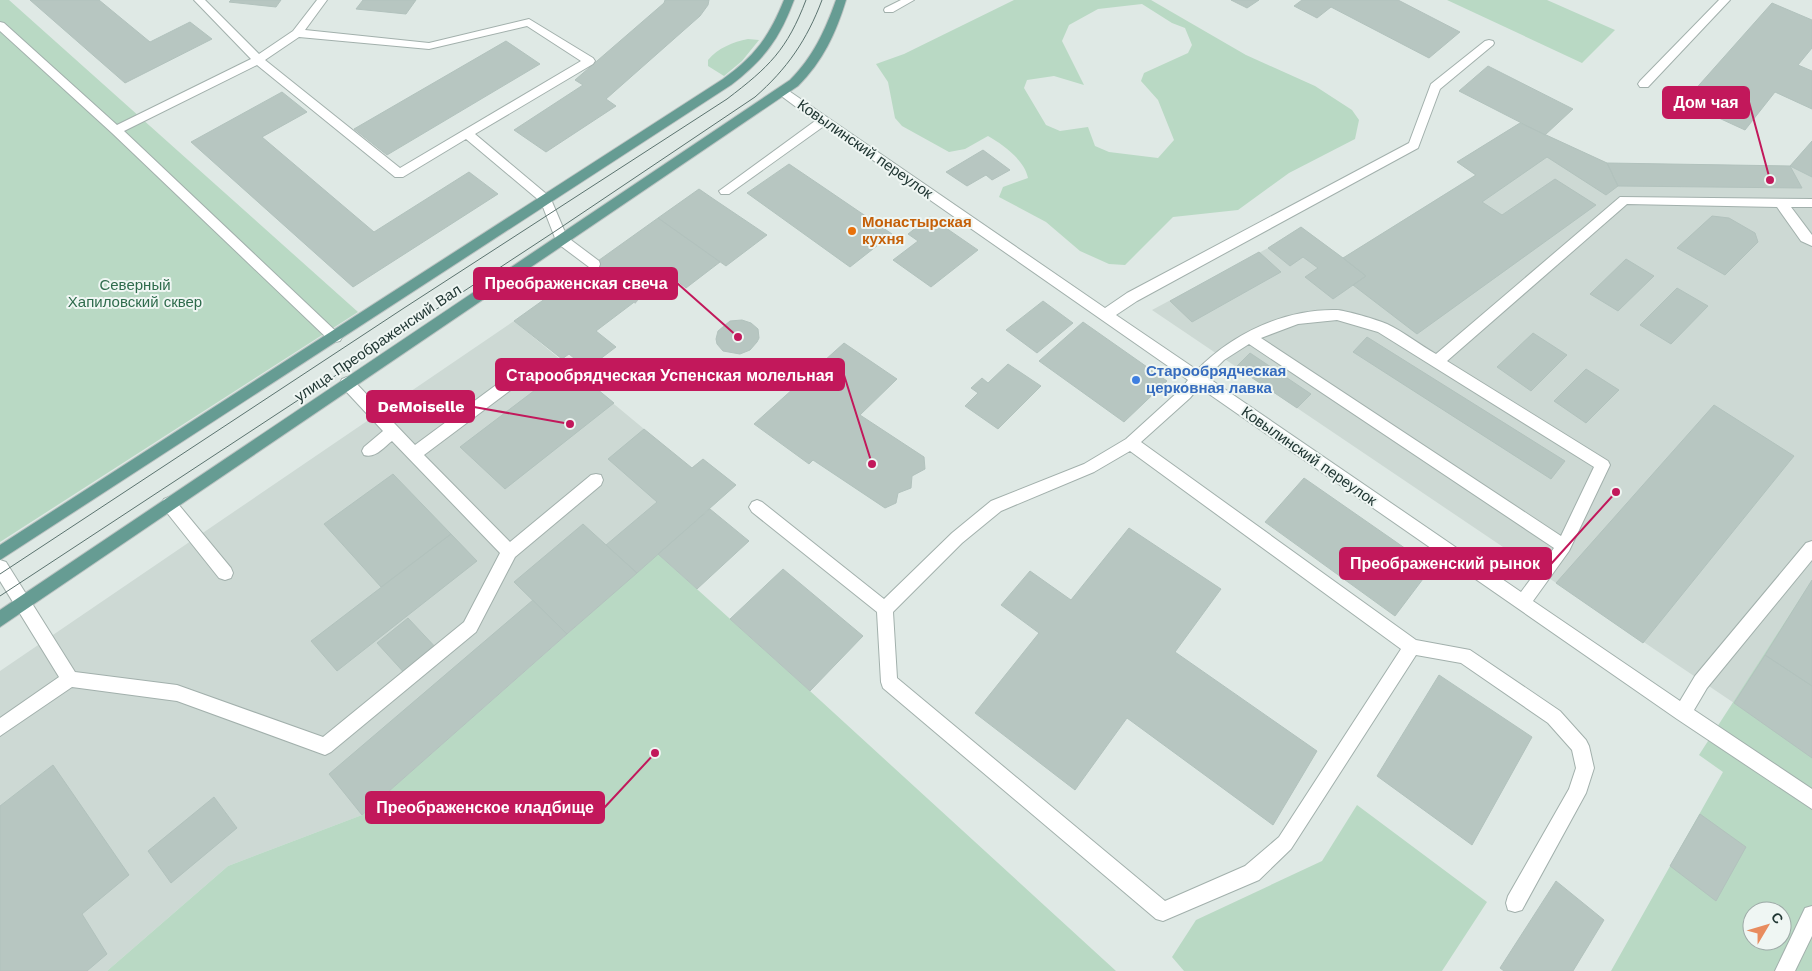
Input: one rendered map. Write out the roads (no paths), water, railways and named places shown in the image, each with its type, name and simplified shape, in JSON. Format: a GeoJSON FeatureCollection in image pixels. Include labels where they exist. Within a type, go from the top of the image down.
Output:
{"type":"FeatureCollection","features":[{"type":"Feature","properties":{"kind":"main road","name":"улица Преображенский Вал"},"geometry":{"type":"LineString","coordinates":[[0,553],[546,200],[750,65],[773,39],[789,0]]}},
{"type":"Feature","properties":{"kind":"main road","name":"улица Преображенский Вал"},"geometry":{"type":"LineString","coordinates":[[0,619],[347,383],[782,92],[805,73],[814,62],[824,46],[841,0]]}},
{"type":"Feature","properties":{"kind":"street"},"geometry":{"type":"LineString","coordinates":[[199,0],[258,60],[399,174],[589,61],[529,22],[429,46],[297,33]]}},
{"type":"Feature","properties":{"kind":"street"},"geometry":{"type":"LineString","coordinates":[[116,130],[258,60],[297,33],[322,0]]}},
{"type":"Feature","properties":{"kind":"street"},"geometry":{"type":"LineString","coordinates":[[889,10],[909,0]]}},
{"type":"Feature","properties":{"kind":"street"},"geometry":{"type":"LineString","coordinates":[[1644,84],[1725,0]]}},
{"type":"Feature","properties":{"kind":"street"},"geometry":{"type":"LineString","coordinates":[[0,25],[116,130],[335,337]]}},
{"type":"Feature","properties":{"kind":"street"},"geometry":{"type":"LineString","coordinates":[[1105,315],[1132,297],[1414,145],[1435,87],[1489,43]]}},
{"type":"Feature","properties":{"kind":"street","name":"Ковылинский переулок"},"geometry":{"type":"LineString","coordinates":[[782,92],[1522,603],[1812,800]]}},
{"type":"Feature","properties":{"kind":"street"},"geometry":{"type":"LineString","coordinates":[[725,191],[823,121]]}},
{"type":"Feature","properties":{"kind":"street"},"geometry":{"type":"LineString","coordinates":[[467,134],[546,200],[562,240],[594,264]]}},
{"type":"Feature","properties":{"kind":"street"},"geometry":{"type":"LineString","coordinates":[[1436,362],[1624,200],[1812,203]]}},
{"type":"Feature","properties":{"kind":"street"},"geometry":{"type":"LineString","coordinates":[[1781,203],[1806,238],[1812,241]]}},
{"type":"Feature","properties":{"kind":"street"},"geometry":{"type":"LineString","coordinates":[[885,609],[957,538],[996,506],[1089,468],[1131,443],[1185,394],[1197,378],[1219,356],[1249,337],[1272,326],[1298,319],[1337,315],[1382,328],[1603,465],[1564,546],[1522,603]]}},
{"type":"Feature","properties":{"kind":"street"},"geometry":{"type":"LineString","coordinates":[[1249,337],[1564,546]]}},
{"type":"Feature","properties":{"kind":"street"},"geometry":{"type":"LineString","coordinates":[[414,454],[531,367]]}},
{"type":"Feature","properties":{"kind":"street"},"geometry":{"type":"LineString","coordinates":[[347,383],[509,552]]}},
{"type":"Feature","properties":{"kind":"street"},"geometry":{"type":"LineString","coordinates":[[369,451],[393,432]]}},
{"type":"Feature","properties":{"kind":"street"},"geometry":{"type":"LineString","coordinates":[[1131,443],[1412,646],[1464,656],[1554,717],[1580,746],[1585,768],[1577,793],[1515,903]]}},
{"type":"Feature","properties":{"kind":"street"},"geometry":{"type":"LineString","coordinates":[[0,728],[70,679],[177,693],[325,746],[470,627],[509,552],[596,480]]}},
{"type":"Feature","properties":{"kind":"street"},"geometry":{"type":"LineString","coordinates":[[169,504],[225,573]]}},
{"type":"Feature","properties":{"kind":"street"},"geometry":{"type":"LineString","coordinates":[[757,507],[885,609],[889,682],[1163,912],[1252,873],[1285,843],[1412,646]]}},
{"type":"Feature","properties":{"kind":"street"},"geometry":{"type":"LineString","coordinates":[[1683,713],[1702,682],[1812,548]]}},
{"type":"Feature","properties":{"kind":"street"},"geometry":{"type":"LineString","coordinates":[[0,567],[70,679]]}},
{"type":"Feature","properties":{"kind":"street"},"geometry":{"type":"LineString","coordinates":[[1785,971],[1812,915]]}},
{"type":"Feature","properties":{"kind":"tunnel"},"geometry":{"type":"LineString","coordinates":[[594,264],[639,299]]}},
{"type":"Feature","properties":{"kind":"tram line"},"geometry":{"type":"LineString","coordinates":[[0,574],[404,308],[727,99],[765,67],[784,45],[806,0]]}},
{"type":"Feature","properties":{"kind":"tram line"},"geometry":{"type":"LineString","coordinates":[[0,596],[557,230],[755,97],[777,76],[795,53],[810,28],[822,0]]}},
{"type":"Feature","properties":{"kind":"place","name":"Дом чая"},"geometry":{"type":"Point","coordinates":[1770,180]}},
{"type":"Feature","properties":{"kind":"place","name":"Монастырская кухня"},"geometry":{"type":"Point","coordinates":[852,231]}},
{"type":"Feature","properties":{"kind":"place","name":"Преображенская свеча"},"geometry":{"type":"Point","coordinates":[738,337]}},
{"type":"Feature","properties":{"kind":"place","name":"Старообрядческая церковная лавка"},"geometry":{"type":"Point","coordinates":[1136,380]}},
{"type":"Feature","properties":{"kind":"place","name":"DeMoiselle"},"geometry":{"type":"Point","coordinates":[570,424]}},
{"type":"Feature","properties":{"kind":"place","name":"Старообрядческая Успенская молельная"},"geometry":{"type":"Point","coordinates":[872,464]}},
{"type":"Feature","properties":{"kind":"place","name":"Преображенский рынок"},"geometry":{"type":"Point","coordinates":[1616,492]}},
{"type":"Feature","properties":{"kind":"place","name":"Преображенское кладбище"},"geometry":{"type":"Point","coordinates":[655,753]}},
{"type":"Feature","properties":{"kind":"park label","name":"Северный Хапиловский сквер"},"geometry":{"type":"Point","coordinates":[135,294]}}]}
